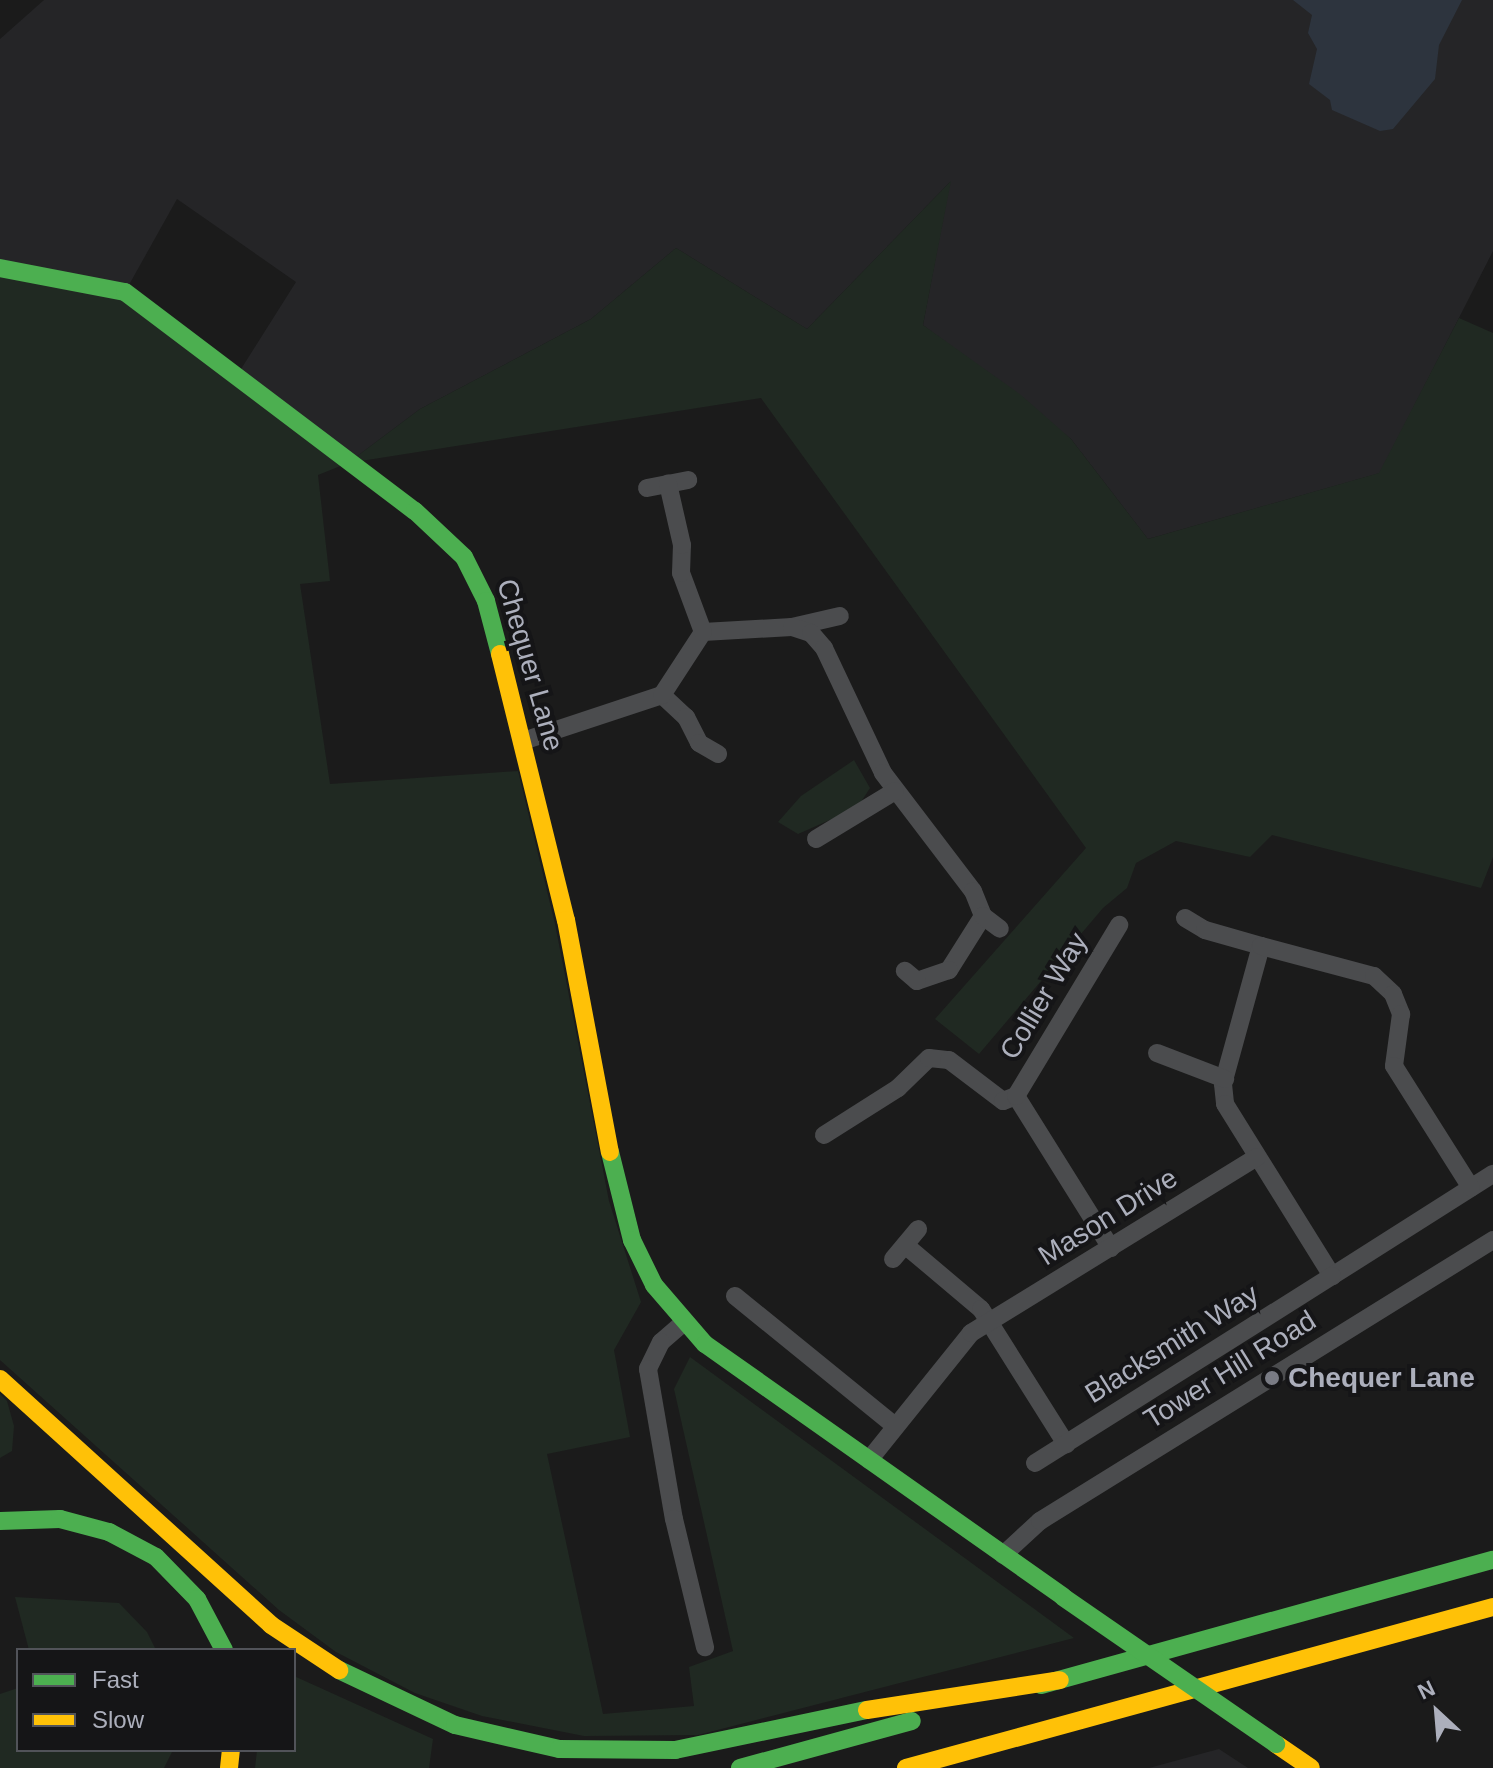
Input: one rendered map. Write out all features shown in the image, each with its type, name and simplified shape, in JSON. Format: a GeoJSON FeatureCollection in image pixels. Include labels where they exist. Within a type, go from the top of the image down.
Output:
{"type":"FeatureCollection","features":[{"type":"Feature","properties":{"kind":"main road","name":"Chequer Lane"},"geometry":{"type":"LineString","coordinates":[[0,268],[125,292],[442,533],[464,557],[486,601],[523,741],[566,920],[616,1187],[642,1263],[683,1323],[1003,1555],[1311,1768]]}},
{"type":"Feature","properties":{"kind":"main road"},"geometry":{"type":"LineString","coordinates":[[0,1379],[271,1625],[352,1679],[455,1725],[559,1749],[675,1750],[928,1697],[1060,1680]]}},
{"type":"Feature","properties":{"kind":"main road"},"geometry":{"type":"LineString","coordinates":[[0,1521],[60,1519],[109,1532],[156,1557],[197,1599],[223,1648]]}},
{"type":"Feature","properties":{"kind":"main road"},"geometry":{"type":"LineString","coordinates":[[740,1768],[1493,1560]]}},
{"type":"Feature","properties":{"kind":"main road"},"geometry":{"type":"LineString","coordinates":[[906,1768],[1493,1607]]}},
{"type":"Feature","properties":{"kind":"main road"},"geometry":{"type":"LineString","coordinates":[[923,1768],[946,1758]]}},
{"type":"Feature","properties":{"kind":"street"},"geometry":{"type":"LineString","coordinates":[[647,488],[688,480]]}},
{"type":"Feature","properties":{"kind":"street"},"geometry":{"type":"LineString","coordinates":[[668,484],[682,545],[681,573],[703,632]]}},
{"type":"Feature","properties":{"kind":"street"},"geometry":{"type":"LineString","coordinates":[[703,632],[792,627],[840,616]]}},
{"type":"Feature","properties":{"kind":"street"},"geometry":{"type":"LineString","coordinates":[[792,627],[811,633],[824,648],[865,740],[895,791],[973,891],[983,916],[1000,929]]}},
{"type":"Feature","properties":{"kind":"street"},"geometry":{"type":"LineString","coordinates":[[523,741],[662,695],[703,632]]}},
{"type":"Feature","properties":{"kind":"street"},"geometry":{"type":"LineString","coordinates":[[662,695],[686,717],[699,743],[718,754]]}},
{"type":"Feature","properties":{"kind":"street"},"geometry":{"type":"LineString","coordinates":[[816,839],[895,791]]}},
{"type":"Feature","properties":{"kind":"street"},"geometry":{"type":"LineString","coordinates":[[905,971],[917,981],[949,970],[983,916]]}},
{"type":"Feature","properties":{"kind":"street"},"geometry":{"type":"LineString","coordinates":[[1185,918],[1205,930],[1374,976],[1386,985],[1401,1014],[1394,1066],[1471,1188]]}},
{"type":"Feature","properties":{"kind":"street","name":"Collier Way"},"geometry":{"type":"LineString","coordinates":[[824,1135],[898,1088],[929,1058],[949,1060],[1003,1101],[1016,1096],[1119,925]]}},
{"type":"Feature","properties":{"kind":"street"},"geometry":{"type":"LineString","coordinates":[[1261,946],[1225,1079],[1225,1104],[1332,1276],[1493,1174]]}},
{"type":"Feature","properties":{"kind":"street"},"geometry":{"type":"LineString","coordinates":[[1157,1053],[1225,1079]]}},
{"type":"Feature","properties":{"kind":"street","name":"Collier Way"},"geometry":{"type":"LineString","coordinates":[[1016,1096],[1111,1248]]}},
{"type":"Feature","properties":{"kind":"street","name":"Mason Drive"},"geometry":{"type":"LineString","coordinates":[[869,1460],[955,1349],[990,1323],[1257,1157]]}},
{"type":"Feature","properties":{"kind":"street"},"geometry":{"type":"LineString","coordinates":[[918,1229],[899,1252],[969,1297],[990,1323],[1066,1444]]}},
{"type":"Feature","properties":{"kind":"street","name":"Tower Hill Road"},"geometry":{"type":"LineString","coordinates":[[1003,1555],[1040,1521],[1493,1240]]}},
{"type":"Feature","properties":{"kind":"street","name":"Blacksmith Way"},"geometry":{"type":"LineString","coordinates":[[1035,1463],[1332,1276]]}},
{"type":"Feature","properties":{"kind":"street"},"geometry":{"type":"LineString","coordinates":[[735,1296],[894,1425]]}},
{"type":"Feature","properties":{"kind":"street"},"geometry":{"type":"LineString","coordinates":[[683,1323],[661,1342],[648,1369],[674,1519],[705,1647]]}},
{"type":"Feature","properties":{"kind":"shaded area"},"geometry":{"type":"Polygon","coordinates":[[[44,0],[1493,0],[1493,251],[1380,473],[1148,539],[1071,439],[923,325],[950,182],[807,329],[676,248],[591,319],[420,409],[348,463],[236,377],[296,282],[177,199],[125,292],[0,267],[0,39],[44,0]]]}},
{"type":"Feature","properties":{"kind":"shaded area"},"geometry":{"type":"Polygon","coordinates":[[[1293,0],[1462,0],[1439,45],[1435,79],[1393,129],[1380,131],[1332,110],[1330,100],[1309,84],[1317,49],[1308,33],[1312,15],[1293,0]]]}},
{"type":"Feature","properties":{"kind":"shaded area"},"geometry":{"type":"Polygon","coordinates":[[[951,181],[923,325],[1021,395],[1071,439],[1148,539],[1379,473],[1459,318],[1493,333],[1493,857],[1481,888],[1272,835],[1250,857],[1176,841],[1136,863],[1127,888],[1103,908],[979,1054],[935,1019],[1086,848],[761,398],[348,463],[420,409],[591,319],[676,248],[807,329],[951,181]]]}},
{"type":"Feature","properties":{"kind":"shaded area"},"geometry":{"type":"Polygon","coordinates":[[[0,268],[125,292],[348,463],[318,475],[330,581],[300,584],[330,784],[518,771],[555,924],[609,1201],[641,1302],[614,1350],[630,1437],[547,1454],[603,1714],[694,1706],[689,1667],[733,1651],[674,1389],[690,1357],[1074,1638],[698,1735],[584,1736],[482,1716],[415,1693],[336,1652],[279,1610],[0,1360],[0,268]]]}},
{"type":"Feature","properties":{"kind":"shaded area"},"geometry":{"type":"Polygon","coordinates":[[[854,760],[870,788],[857,808],[798,834],[778,822],[801,796],[854,760]]]}},
{"type":"Feature","properties":{"kind":"shaded area"},"geometry":{"type":"Polygon","coordinates":[[[0,1394],[7,1401],[14,1426],[12,1451],[0,1458],[0,1394]]]}},
{"type":"Feature","properties":{"kind":"shaded area"},"geometry":{"type":"Polygon","coordinates":[[[15,1597],[119,1603],[147,1632],[155,1648],[28,1648],[15,1597]]]}},
{"type":"Feature","properties":{"kind":"shaded area"},"geometry":{"type":"Polygon","coordinates":[[[296,1677],[433,1739],[429,1768],[255,1768],[257,1752],[296,1752],[296,1677]]]}},
{"type":"Feature","properties":{"kind":"shaded area"},"geometry":{"type":"Polygon","coordinates":[[[16,1689],[16,1752],[172,1752],[164,1768],[0,1768],[0,1694],[16,1689]]]}},
{"type":"Feature","properties":{"kind":"shaded area"},"geometry":{"type":"Polygon","coordinates":[[[1219,1749],[1248,1768],[1149,1768],[1204,1753],[1219,1749]]]}},
{"type":"Feature","properties":{"kind":"traffic: fast"},"geometry":{"type":"LineString","coordinates":[[0,268],[125,292],[415,511],[464,557],[486,601],[500,654]]}},
{"type":"Feature","properties":{"kind":"traffic: fast"},"geometry":{"type":"LineString","coordinates":[[610,1152],[632,1240],[654,1285],[705,1344],[1063,1597]]}},
{"type":"Feature","properties":{"kind":"traffic: fast"},"geometry":{"type":"LineString","coordinates":[[0,1521],[60,1519],[109,1532],[156,1557],[197,1599],[223,1648]]}},
{"type":"Feature","properties":{"kind":"traffic: fast"},"geometry":{"type":"LineString","coordinates":[[1041,1685],[1493,1560]]}},
{"type":"Feature","properties":{"kind":"traffic: fast"},"geometry":{"type":"LineString","coordinates":[[1063,1597],[1276,1744]]}},
{"type":"Feature","properties":{"kind":"traffic: fast"},"geometry":{"type":"LineString","coordinates":[[339,1670],[455,1725],[559,1749],[675,1750],[867,1710]]}},
{"type":"Feature","properties":{"kind":"traffic: fast"},"geometry":{"type":"LineString","coordinates":[[740,1768],[912,1721]]}},
{"type":"Feature","properties":{"kind":"traffic: slow"},"geometry":{"type":"LineString","coordinates":[[500,654],[566,920],[610,1152]]}},
{"type":"Feature","properties":{"kind":"traffic: slow"},"geometry":{"type":"LineString","coordinates":[[0,1379],[271,1625],[339,1670]]}},
{"type":"Feature","properties":{"kind":"traffic: slow"},"geometry":{"type":"LineString","coordinates":[[906,1768],[1493,1607]]}},
{"type":"Feature","properties":{"kind":"traffic: slow"},"geometry":{"type":"LineString","coordinates":[[867,1710],[1060,1680]]}},
{"type":"Feature","properties":{"kind":"traffic: slow"},"geometry":{"type":"LineString","coordinates":[[1276,1744],[1311,1768]]}},
{"type":"Feature","properties":{"kind":"traffic: slow"},"geometry":{"type":"LineString","coordinates":[[229,1768],[231,1752]]}},
{"type":"Feature","properties":{"kind":"place","name":"Chequer Lane"},"geometry":{"type":"Point","coordinates":[1272,1378]}}]}
